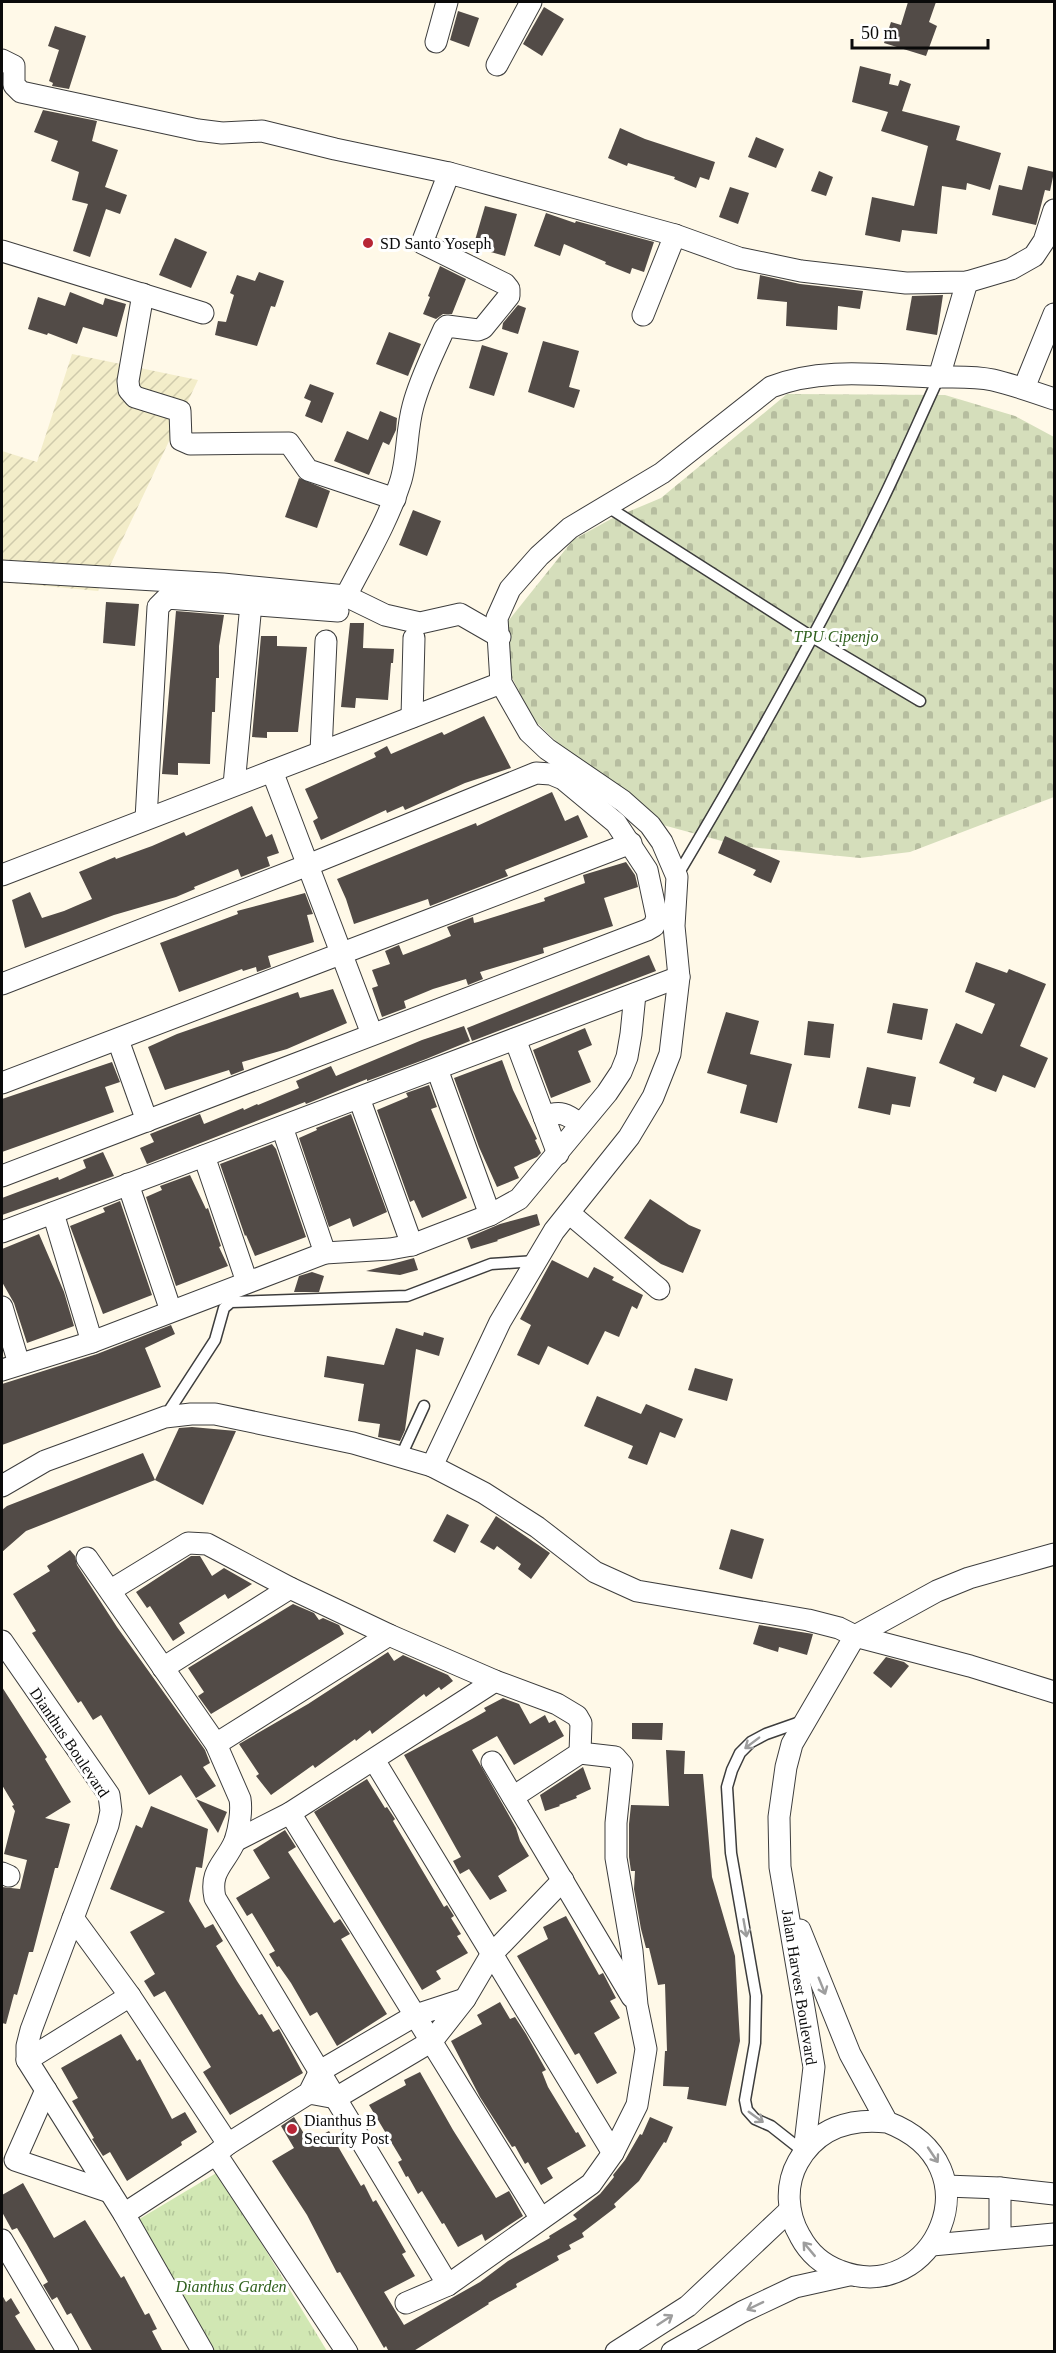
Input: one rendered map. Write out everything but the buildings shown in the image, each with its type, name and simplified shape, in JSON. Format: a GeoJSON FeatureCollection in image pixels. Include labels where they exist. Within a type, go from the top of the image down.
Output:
{"type":"FeatureCollection","features":[{"type":"Feature","properties":{"kind":"street"},"geometry":{"type":"LineString","coordinates":[[436,42],[447,2]]}},
{"type":"Feature","properties":{"kind":"street"},"geometry":{"type":"LineString","coordinates":[[497,64],[531,2]]}},
{"type":"Feature","properties":{"kind":"street"},"geometry":{"type":"LineString","coordinates":[[2,60],[14,66],[14,85],[21,92],[198,130],[222,133],[262,131],[325,147],[449,172],[675,235],[739,258],[801,271],[906,283],[967,282],[1011,269],[1034,256],[1044,241],[1054,210]]}},
{"type":"Feature","properties":{"kind":"street"},"geometry":{"type":"LineString","coordinates":[[342,603],[395,499],[404,472],[405,444],[413,405],[444,329],[447,326],[483,328],[509,296],[509,289],[505,284],[422,243],[449,172]]}},
{"type":"Feature","properties":{"kind":"street"},"geometry":{"type":"LineString","coordinates":[[643,315],[675,235]]}},
{"type":"Feature","properties":{"kind":"street"},"geometry":{"type":"LineString","coordinates":[[2,251],[203,313]]}},
{"type":"Feature","properties":{"kind":"street"},"geometry":{"type":"LineString","coordinates":[[939,377],[967,282]]}},
{"type":"Feature","properties":{"kind":"street"},"geometry":{"type":"LineString","coordinates":[[143,294],[128,381],[129,390],[135,397],[180,411],[181,440],[190,444],[289,443],[308,470],[395,499]]}},
{"type":"Feature","properties":{"kind":"street"},"geometry":{"type":"LineString","coordinates":[[1024,388],[1054,314]]}},
{"type":"Feature","properties":{"kind":"street"},"geometry":{"type":"LineString","coordinates":[[432,1466],[500,1322],[536,1261],[554,1231],[629,1137],[653,1097],[670,1054],[679,977],[674,926],[677,876],[662,842],[650,825],[622,801],[547,749],[529,732],[501,683],[500,637],[497,618],[504,601],[517,581],[539,556],[570,528],[662,473],[771,387],[782,382],[810,376],[873,373],[963,376],[1024,388],[1054,399]]}},
{"type":"Feature","properties":{"kind":"street"},"geometry":{"type":"LineString","coordinates":[[2,571],[223,584],[342,603],[420,623],[460,614],[500,637]]}},
{"type":"Feature","properties":{"kind":"street"},"geometry":{"type":"LineString","coordinates":[[146,819],[158,607],[167,598],[251,604],[342,603]]}},
{"type":"Feature","properties":{"kind":"street"},"geometry":{"type":"LineString","coordinates":[[234,785],[251,604]]}},
{"type":"Feature","properties":{"kind":"street"},"geometry":{"type":"LineString","coordinates":[[412,717],[414,638]]}},
{"type":"Feature","properties":{"kind":"street"},"geometry":{"type":"LineString","coordinates":[[321,752],[326,641]]}},
{"type":"Feature","properties":{"kind":"street"},"geometry":{"type":"LineString","coordinates":[[2,875],[501,683]]}},
{"type":"Feature","properties":{"kind":"street"},"geometry":{"type":"LineString","coordinates":[[273,771],[372,1034]]}},
{"type":"Feature","properties":{"kind":"street"},"geometry":{"type":"LineString","coordinates":[[2,984],[536,773],[551,774],[563,779],[616,823],[647,870],[657,917],[654,926],[2,1176]]}},
{"type":"Feature","properties":{"kind":"street"},"geometry":{"type":"LineString","coordinates":[[2,1083],[631,843]]}},
{"type":"Feature","properties":{"kind":"street"},"geometry":{"type":"LineString","coordinates":[[2,1232],[679,977]]}},
{"type":"Feature","properties":{"kind":"street"},"geometry":{"type":"LineString","coordinates":[[2,1307],[10,1367],[92,1342],[325,1253],[390,1249],[412,1245],[490,1215],[519,1199],[608,1093],[627,1058],[632,1034],[634,994]]}},
{"type":"Feature","properties":{"kind":"street"},"geometry":{"type":"LineString","coordinates":[[515,1039],[558,1154]]}},
{"type":"Feature","properties":{"kind":"street"},"geometry":{"type":"LineString","coordinates":[[118,1040],[147,1121]]}},
{"type":"Feature","properties":{"kind":"street"},"geometry":{"type":"LineString","coordinates":[[436,1069],[490,1215]]}},
{"type":"Feature","properties":{"kind":"street"},"geometry":{"type":"LineString","coordinates":[[359,1098],[412,1245]]}},
{"type":"Feature","properties":{"kind":"street"},"geometry":{"type":"LineString","coordinates":[[544,1117],[553,1113],[567,1113],[580,1124]]}},
{"type":"Feature","properties":{"kind":"street"},"geometry":{"type":"LineString","coordinates":[[282,1126],[325,1253]]}},
{"type":"Feature","properties":{"kind":"street"},"geometry":{"type":"LineString","coordinates":[[204,1156],[247,1282]]}},
{"type":"Feature","properties":{"kind":"street"},"geometry":{"type":"LineString","coordinates":[[128,1185],[171,1311]]}},
{"type":"Feature","properties":{"kind":"street"},"geometry":{"type":"LineString","coordinates":[[53,1213],[92,1342]]}},
{"type":"Feature","properties":{"kind":"street"},"geometry":{"type":"LineString","coordinates":[[569,1213],[659,1289]]}},
{"type":"Feature","properties":{"kind":"street"},"geometry":{"type":"LineString","coordinates":[[2,1485],[45,1461],[165,1417],[215,1414],[353,1443],[432,1466],[484,1493],[519,1515],[596,1572],[637,1591],[808,1620],[1054,1692]]}},
{"type":"Feature","properties":{"kind":"street"},"geometry":{"type":"LineString","coordinates":[[111,1590],[188,1543],[207,1544],[290,1588],[389,1635],[495,1681],[557,1704],[577,1716],[582,1733],[580,1753]]}},
{"type":"Feature","properties":{"kind":"street"},"geometry":{"type":"LineString","coordinates":[[847,1632],[969,1578],[1054,1554]]}},
{"type":"Feature","properties":{"kind":"street"},"geometry":{"type":"LineString","coordinates":[[87,1558],[216,1744],[240,1799],[242,1806],[235,1841],[215,1875],[213,1887],[215,1898],[448,2285]]}},
{"type":"Feature","properties":{"kind":"street"},"geometry":{"type":"LineString","coordinates":[[163,1668],[290,1588]]}},
{"type":"Feature","properties":{"kind":"street","name":"Jalan Harvest Boulevard"},"geometry":{"type":"LineString","coordinates":[[804,2152],[814,2067],[780,1867],[780,1808],[792,1744],[806,1720],[847,1632]]}},
{"type":"Feature","properties":{"kind":"street"},"geometry":{"type":"LineString","coordinates":[[216,1744],[389,1635]]}},
{"type":"Feature","properties":{"kind":"street","name":"Dianthus Boulevard"},"geometry":{"type":"LineString","coordinates":[[2,1641],[110,1796],[111,1811],[108,1825],[32,2030],[27,2046],[27,2060]]}},
{"type":"Feature","properties":{"kind":"street"},"geometry":{"type":"LineString","coordinates":[[235,1841],[291,1813],[495,1681]]}},
{"type":"Feature","properties":{"kind":"street"},"geometry":{"type":"LineString","coordinates":[[406,2303],[448,2285],[591,2184],[612,2153],[637,2105],[646,2049],[637,2005],[632,1951],[616,1858],[616,1823],[622,1765],[615,1757],[580,1753],[513,1797]]}},
{"type":"Feature","properties":{"kind":"street"},"geometry":{"type":"LineString","coordinates":[[374,1760],[612,2153]]}},
{"type":"Feature","properties":{"kind":"street"},"geometry":{"type":"LineString","coordinates":[[492,1762],[637,2005]]}},
{"type":"Feature","properties":{"kind":"street"},"geometry":{"type":"LineString","coordinates":[[291,1813],[541,2219]]}},
{"type":"Feature","properties":{"kind":"street"},"geometry":{"type":"LineString","coordinates":[[309,2093],[336,2098],[432,2041],[465,1999],[491,1955],[563,1880]]}},
{"type":"Feature","properties":{"kind":"street","name":"Jalan Harvest Boulevard"},"geometry":{"type":"LineString","coordinates":[[785,1893],[850,2055],[887,2122]]}},
{"type":"Feature","properties":{"kind":"street"},"geometry":{"type":"LineString","coordinates":[[73,1918],[130,1996],[347,2352]]}},
{"type":"Feature","properties":{"kind":"street"},"geometry":{"type":"LineString","coordinates":[[130,1996],[27,2060],[124,2214],[203,2352]]}},
{"type":"Feature","properties":{"kind":"street"},"geometry":{"type":"LineString","coordinates":[[124,2214],[309,2093],[320,2072],[416,2015],[465,1999]]}},
{"type":"Feature","properties":{"kind":"street"},"geometry":{"type":"LineString","coordinates":[[46,2090],[8,2164],[110,2192]]}},
{"type":"Feature","properties":{"kind":"street","name":"Jalan Harvest Boulevard"},"geometry":{"type":"LineString","coordinates":[[672,2352],[742,2312],[795,2287],[849,2275],[873,2277],[895,2272],[915,2261],[932,2245],[945,2217],[946,2186],[937,2161],[920,2139],[904,2128],[887,2122],[869,2120],[850,2122],[833,2128],[817,2138],[804,2152],[791,2180],[790,2210],[795,2228],[810,2251],[832,2268],[849,2275]]}},
{"type":"Feature","properties":{"kind":"street"},"geometry":{"type":"LineString","coordinates":[[946,2186],[1000,2188],[1054,2194]]}},
{"type":"Feature","properties":{"kind":"street"},"geometry":{"type":"LineString","coordinates":[[1000,2188],[1000,2237]]}},
{"type":"Feature","properties":{"kind":"street"},"geometry":{"type":"LineString","coordinates":[[616,2352],[688,2306],[790,2210]]}},
{"type":"Feature","properties":{"kind":"street"},"geometry":{"type":"LineString","coordinates":[[932,2245],[1000,2237],[1054,2234]]}},
{"type":"Feature","properties":{"kind":"street"},"geometry":{"type":"LineString","coordinates":[[2,2240],[68,2352]]}},
{"type":"Feature","properties":{"kind":"lane"},"geometry":{"type":"LineString","coordinates":[[677,876],[729,788],[812,637],[882,501],[939,377]]}},
{"type":"Feature","properties":{"kind":"lane"},"geometry":{"type":"LineString","coordinates":[[608,507],[812,637],[920,701]]}},
{"type":"Feature","properties":{"kind":"lane"},"geometry":{"type":"LineString","coordinates":[[165,1417],[215,1340],[224,1308],[231,1302],[407,1296],[491,1263],[536,1261]]}},
{"type":"Feature","properties":{"kind":"lane"},"geometry":{"type":"LineString","coordinates":[[401,1456],[424,1407]]}},
{"type":"Feature","properties":{"kind":"lane"},"geometry":{"type":"LineString","coordinates":[[804,2152],[771,2126],[755,2119],[747,2110],[745,2100],[755,2043],[756,1996],[731,1853],[727,1787],[740,1753],[751,1742],[766,1734],[806,1720]]}},
{"type":"Feature","properties":{"kind":"shaded area"},"geometry":{"type":"Polygon","coordinates":[[[72,354],[198,380],[98,591],[2,582],[2,451],[37,462],[72,354]]]}},
{"type":"Feature","properties":{"kind":"green space","name":"TPU Cipenjo"},"geometry":{"type":"Polygon","coordinates":[[[787,394],[945,395],[1015,416],[1054,437],[1054,797],[910,852],[860,858],[740,846],[663,825],[591,775],[533,719],[493,640],[573,540],[611,519],[661,498],[787,394]]]}},
{"type":"Feature","properties":{"kind":"green space","name":"Dianthus Garden"},"geometry":{"type":"Polygon","coordinates":[[[218,2172],[327,2351],[215,2351],[136,2221],[218,2172]]]}},
{"type":"Feature","properties":{"kind":"place","name":"SD Santo Yoseph"},"geometry":{"type":"Point","coordinates":[368,243]}},
{"type":"Feature","properties":{"kind":"place","name":"Dianthus B Security Post"},"geometry":{"type":"Point","coordinates":[292,2129]}}]}
